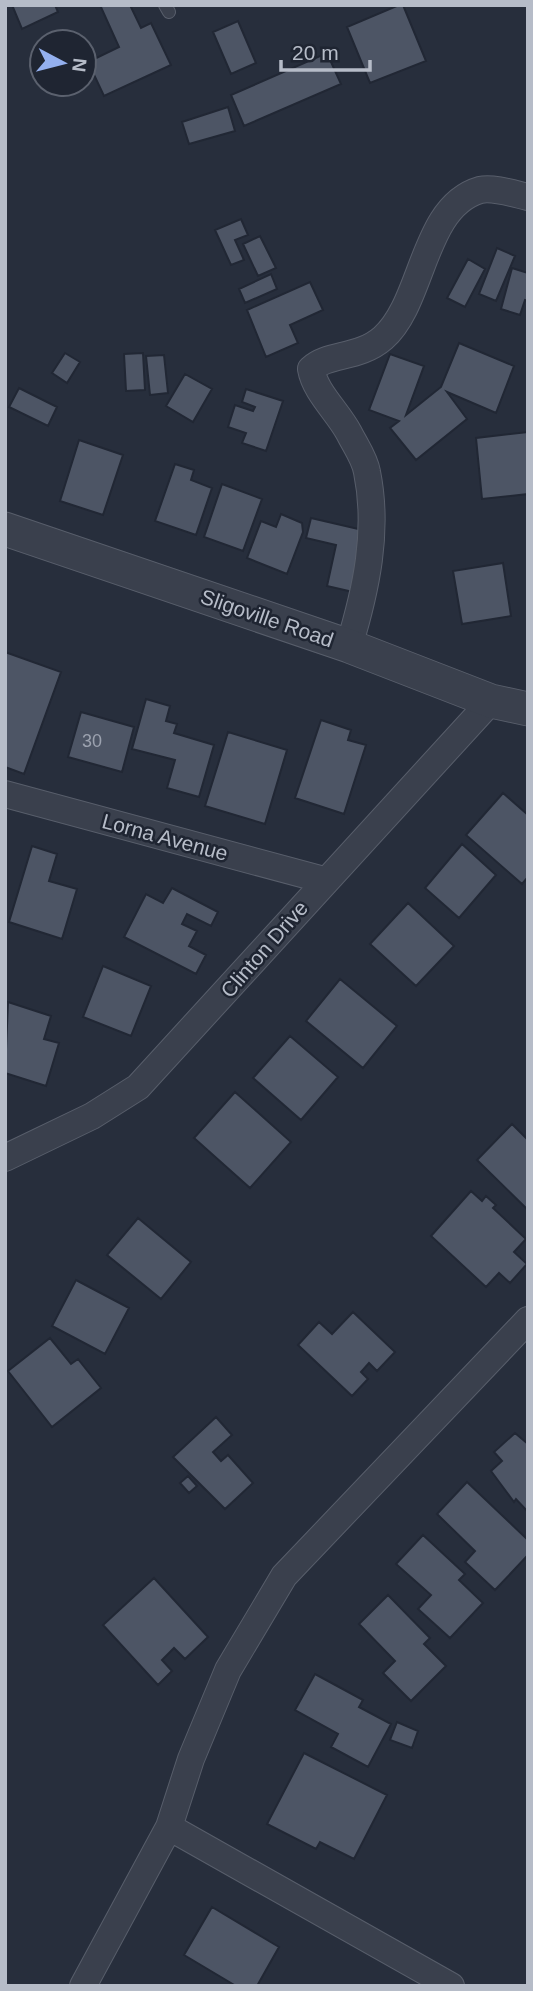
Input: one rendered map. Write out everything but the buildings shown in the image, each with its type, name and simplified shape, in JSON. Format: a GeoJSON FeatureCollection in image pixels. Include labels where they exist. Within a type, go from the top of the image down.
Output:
{"type":"FeatureCollection","features":[{"type":"Feature","properties":{"kind":"street"},"geometry":{"type":"LineString","coordinates":[[349,646],[366,588],[372,525],[367,470],[342,420],[313,379],[311,369],[319,362],[356,355],[383,338],[402,314],[428,250],[459,202],[482,190],[528,197]]}},
{"type":"Feature","properties":{"kind":"street","name":"Sligoville Road"},"geometry":{"type":"LineString","coordinates":[[5,529],[349,646],[491,701],[528,709]]}},
{"type":"Feature","properties":{"kind":"street","name":"Clinton Drive"},"geometry":{"type":"LineString","coordinates":[[5,1158],[92,1116],[138,1087],[175,1050],[324,880],[491,701]]}},
{"type":"Feature","properties":{"kind":"street","name":"Lorna Avenue"},"geometry":{"type":"LineString","coordinates":[[5,794],[324,880]]}},
{"type":"Feature","properties":{"kind":"street"},"geometry":{"type":"LineString","coordinates":[[83,1986],[169,1827],[191,1759],[228,1670],[284,1576],[528,1320]]}},
{"type":"Feature","properties":{"kind":"street"},"geometry":{"type":"LineString","coordinates":[[169,1827],[451,1986]]}}]}
